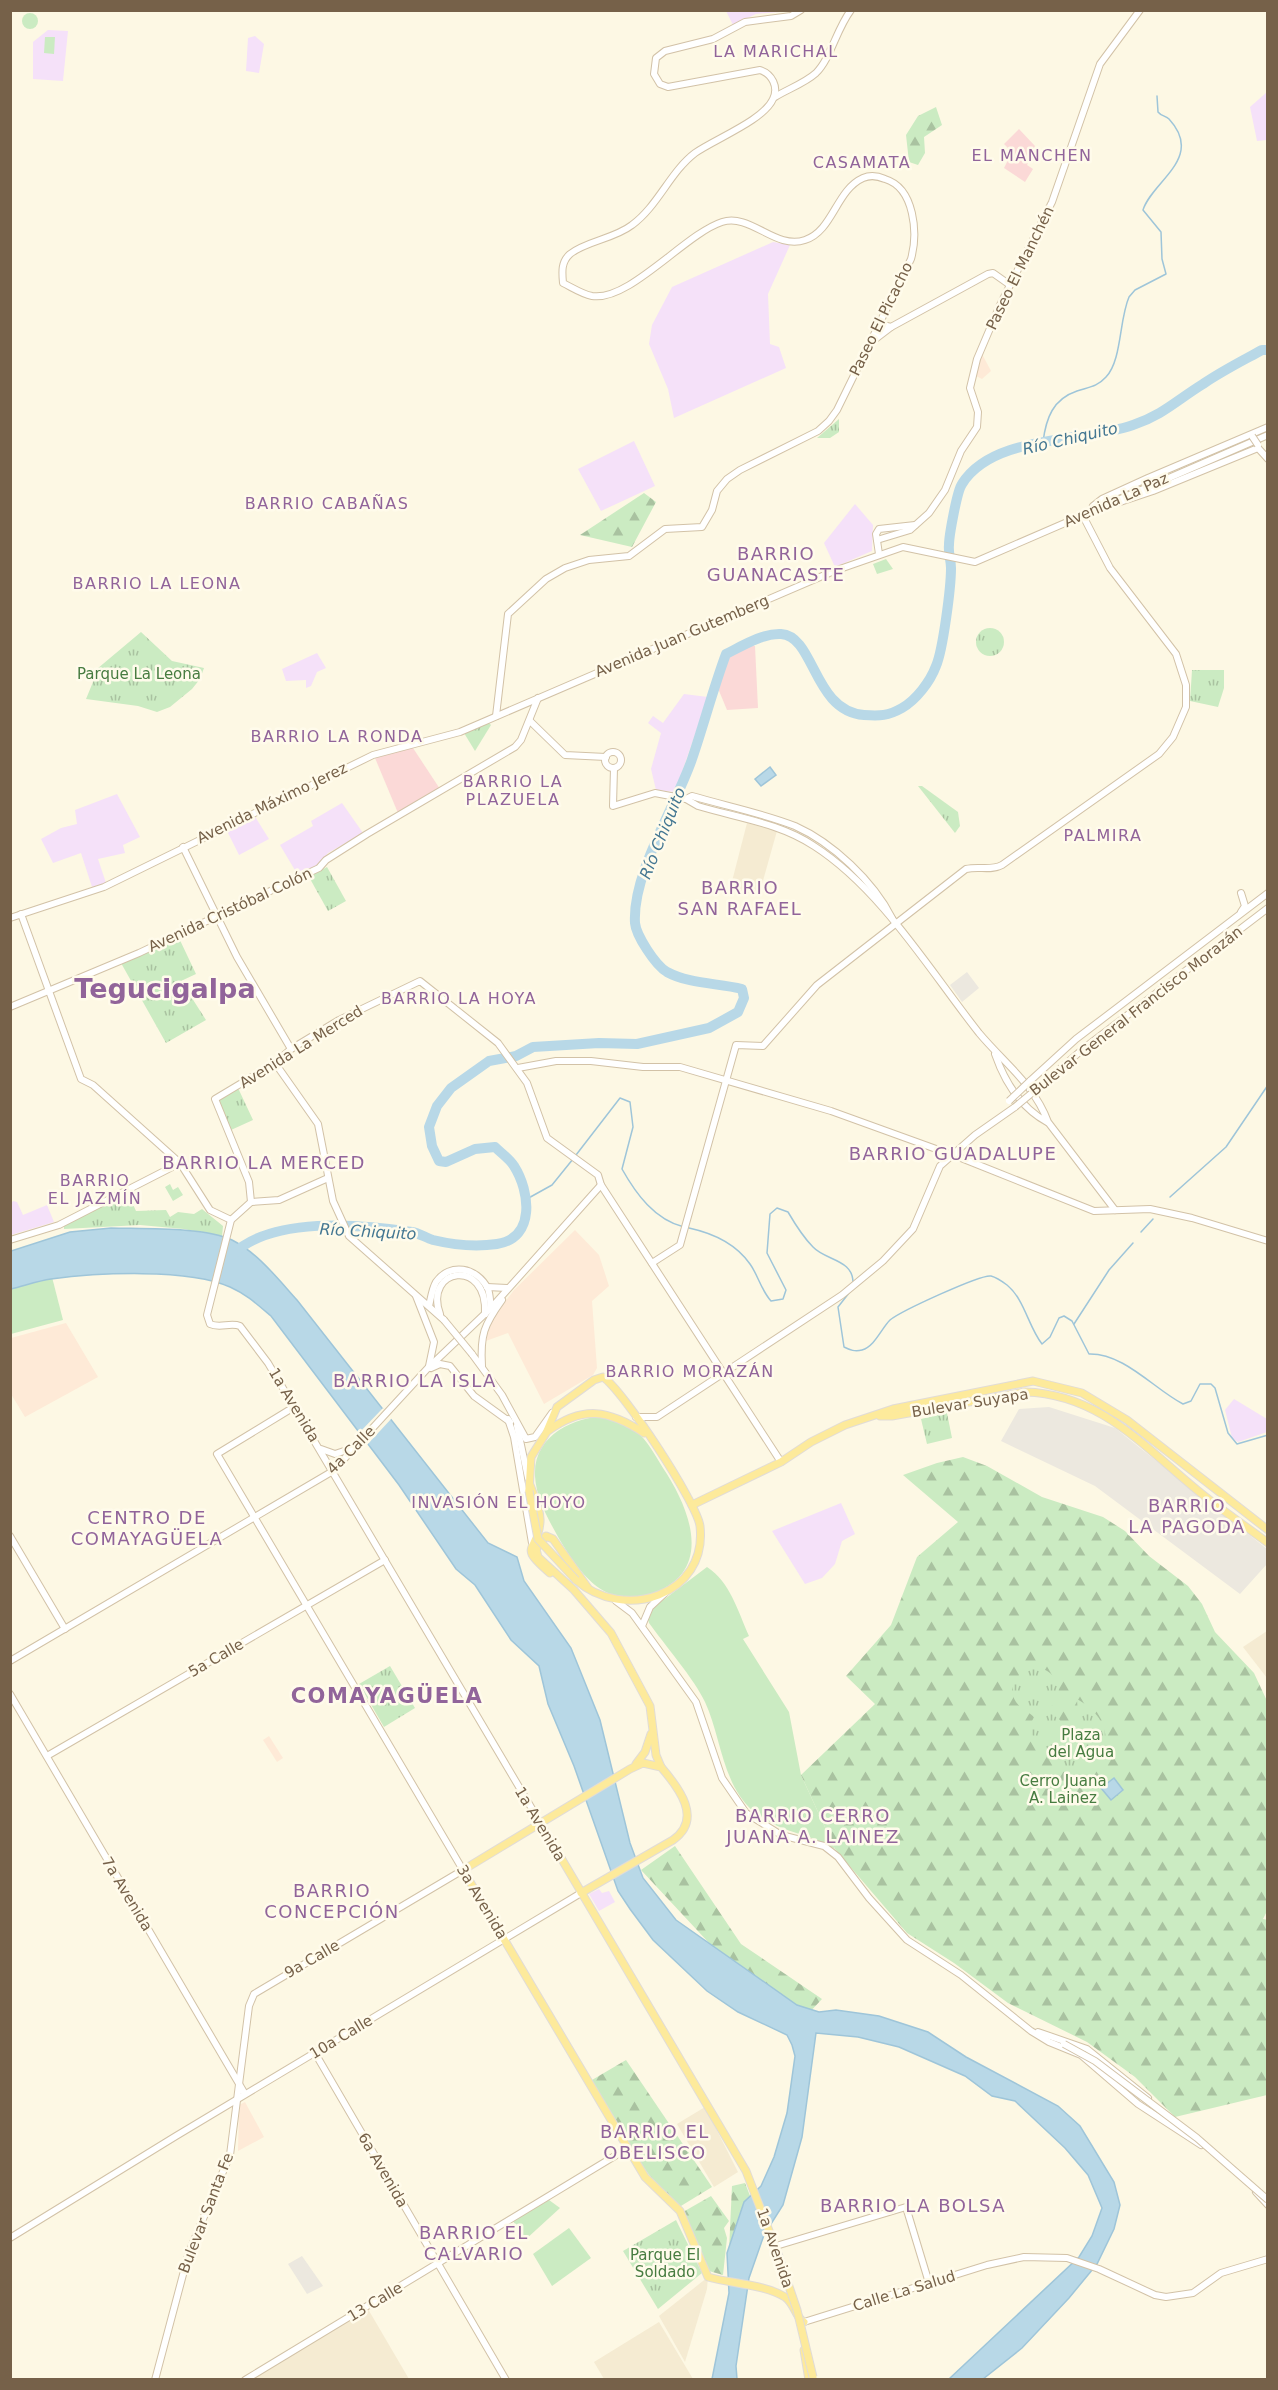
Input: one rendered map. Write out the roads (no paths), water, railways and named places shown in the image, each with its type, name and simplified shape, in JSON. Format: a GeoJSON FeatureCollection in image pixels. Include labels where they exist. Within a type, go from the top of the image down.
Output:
{"type":"FeatureCollection","features":[{"type":"Feature","properties":{"kind":"main road"},"geometry":{"type":"LineString","coordinates":[[603,1377],[619,1392],[636,1418],[692,1505],[700,1526],[700,1545],[686,1574],[669,1590],[643,1601],[616,1601],[592,1592],[576,1581],[538,1539],[528,1478],[531,1457],[546,1433],[557,1407],[594,1380],[603,1377]]}},
{"type":"Feature","properties":{"kind":"main road","name":"Bulevar Suyapa"},"geometry":{"type":"LineString","coordinates":[[692,1505],[781,1462],[831,1431],[893,1409],[1033,1381],[1082,1393],[1127,1420],[1268,1530]]}},
{"type":"Feature","properties":{"kind":"main road","name":"Bulevar Suyapa"},"geometry":{"type":"LineString","coordinates":[[875,1416],[891,1416],[1025,1392],[1044,1393],[1076,1400],[1128,1431],[1198,1491],[1268,1543]]}},
{"type":"Feature","properties":{"kind":"main road"},"geometry":{"type":"LineString","coordinates":[[546,1433],[576,1416],[603,1413],[625,1421],[649,1437]]}},
{"type":"Feature","properties":{"kind":"main road"},"geometry":{"type":"LineString","coordinates":[[528,1478],[540,1519],[530,1551],[535,1562],[571,1593],[600,1624],[646,1707],[651,1735],[649,1744],[639,1761],[628,1771]]}},
{"type":"Feature","properties":{"kind":"main road"},"geometry":{"type":"LineString","coordinates":[[592,1592],[553,1539],[546,1536],[542,1538],[536,1549],[538,1557],[604,1622],[646,1697],[653,1716],[654,1745],[661,1767]]}},
{"type":"Feature","properties":{"kind":"main road"},"geometry":{"type":"LineString","coordinates":[[628,1771],[650,1763],[661,1767]]}},
{"type":"Feature","properties":{"kind":"main road","name":"10a Calle"},"geometry":{"type":"LineString","coordinates":[[581,1893],[673,1840],[685,1829],[688,1807],[661,1767]]}},
{"type":"Feature","properties":{"kind":"main road","name":"9a Calle"},"geometry":{"type":"LineString","coordinates":[[463,1870],[628,1771]]}},
{"type":"Feature","properties":{"kind":"main road","name":"1a Avenida"},"geometry":{"type":"LineString","coordinates":[[541,1824],[748,2177],[775,2243],[797,2310],[812,2379]]}},
{"type":"Feature","properties":{"kind":"main road","name":"3a Avenida"},"geometry":{"type":"LineString","coordinates":[[463,1870],[649,2182],[675,2203],[708,2277],[772,2291],[785,2297]]}},
{"type":"Feature","properties":{"kind":"main road"},"geometry":{"type":"LineString","coordinates":[[785,2297],[796,2319],[812,2379]]}},
{"type":"Feature","properties":{"kind":"main road"},"geometry":{"type":"LineString","coordinates":[[785,2297],[792,2302],[799,2319],[804,2322]]}},
{"type":"Feature","properties":{"kind":"street"},"geometry":{"type":"LineString","coordinates":[[801,10],[791,16],[745,22],[713,39],[666,51],[654,63],[657,80],[668,87],[760,70],[771,77],[775,85],[775,96],[814,75],[821,67],[838,28],[851,10]]}},
{"type":"Feature","properties":{"kind":"street","name":"Paseo El Manchén"},"geometry":{"type":"LineString","coordinates":[[877,540],[904,533],[918,524],[941,496],[961,451],[977,427],[978,412],[970,388],[971,377],[1010,285],[1052,202],[1100,64],[1140,10]]}},
{"type":"Feature","properties":{"kind":"street","name":"Paseo El Picacho"},"geometry":{"type":"LineString","coordinates":[[496,716],[506,649],[507,622],[513,610],[546,579],[565,568],[589,560],[630,556],[665,530],[702,527],[712,510],[717,491],[727,479],[740,470],[818,431],[837,410],[911,259],[915,236],[912,212],[900,190],[889,180],[875,176],[864,178],[852,186],[822,229],[804,240],[786,241],[737,221],[722,222],[689,241],[641,277],[612,292],[595,297],[563,283],[562,269],[571,252],[615,236],[634,224],[692,156],[754,118],[768,106],[775,96]]}},
{"type":"Feature","properties":{"kind":"street"},"geometry":{"type":"LineString","coordinates":[[869,344],[891,327],[981,276],[993,273],[1010,285]]}},
{"type":"Feature","properties":{"kind":"street"},"geometry":{"type":"LineString","coordinates":[[879,324],[891,327]]}},
{"type":"Feature","properties":{"kind":"street"},"geometry":{"type":"LineString","coordinates":[[1084,513],[1102,499],[1268,427]]}},
{"type":"Feature","properties":{"kind":"street","name":"Avenida La Paz"},"geometry":{"type":"LineString","coordinates":[[964,561],[975,562],[1268,435]]}},
{"type":"Feature","properties":{"kind":"street"},"geometry":{"type":"LineString","coordinates":[[1250,436],[1268,459]]}},
{"type":"Feature","properties":{"kind":"street"},"geometry":{"type":"LineString","coordinates":[[1084,513],[1107,508],[1144,494],[1258,446]]}},
{"type":"Feature","properties":{"kind":"street"},"geometry":{"type":"LineString","coordinates":[[652,1263],[680,1245],[735,1045],[764,1046],[817,985],[966,869],[997,868],[1159,754],[1179,725],[1186,707],[1186,692],[1176,654],[1110,568],[1084,513]]}},
{"type":"Feature","properties":{"kind":"street"},"geometry":{"type":"LineString","coordinates":[[879,554],[877,540],[879,529],[918,524]]}},
{"type":"Feature","properties":{"kind":"street","name":"Avenida Juan Gutemberg"},"geometry":{"type":"LineString","coordinates":[[538,698],[684,634],[879,554],[903,548],[964,561]]}},
{"type":"Feature","properties":{"kind":"street","name":"Avenida Máximo Jerez"},"geometry":{"type":"LineString","coordinates":[[10,918],[104,887],[373,755],[460,732],[538,698]]}},
{"type":"Feature","properties":{"kind":"street","name":"Avenida Cristóbal Colón"},"geometry":{"type":"LineString","coordinates":[[10,1007],[48,992],[319,868],[326,860],[367,834],[483,768],[515,747],[530,721],[538,698]]}},
{"type":"Feature","properties":{"kind":"street"},"geometry":{"type":"LineString","coordinates":[[530,721],[565,755],[606,757],[612,753],[618,755],[619,764],[614,768]]}},
{"type":"Feature","properties":{"kind":"street"},"geometry":{"type":"LineString","coordinates":[[606,757],[606,765],[614,768]]}},
{"type":"Feature","properties":{"kind":"street"},"geometry":{"type":"LineString","coordinates":[[614,768],[614,806],[655,793],[665,793],[698,806],[793,832],[849,871],[896,924],[994,1052],[1020,1074],[1042,1107],[1048,1122],[1115,1210]]}},
{"type":"Feature","properties":{"kind":"street"},"geometry":{"type":"LineString","coordinates":[[183,847],[216,916],[291,1049]]}},
{"type":"Feature","properties":{"kind":"street"},"geometry":{"type":"LineString","coordinates":[[1240,914],[1245,906],[1241,893]]}},
{"type":"Feature","properties":{"kind":"street","name":"Bulevar General Francisco Morazán"},"geometry":{"type":"LineString","coordinates":[[1004,1113],[1009,1101],[1076,1039],[1268,893]]}},
{"type":"Feature","properties":{"kind":"street","name":"Bulevar General Francisco Morazán"},"geometry":{"type":"LineString","coordinates":[[657,1417],[842,1295],[863,1278],[913,1229],[940,1166],[971,1138],[1015,1107],[1083,1049],[1268,908]]}},
{"type":"Feature","properties":{"kind":"street"},"geometry":{"type":"LineString","coordinates":[[21,914],[81,1079],[93,1085],[180,1162],[210,1210],[231,1220],[251,1203],[279,1200],[328,1178]]}},
{"type":"Feature","properties":{"kind":"street","name":"Avenida La Merced"},"geometry":{"type":"LineString","coordinates":[[251,1203],[249,1182],[215,1099],[275,1063],[291,1049],[339,1020],[420,981],[474,1022],[518,1067]]}},
{"type":"Feature","properties":{"kind":"street"},"geometry":{"type":"LineString","coordinates":[[994,1052],[1008,1084],[1025,1108],[1048,1122]]}},
{"type":"Feature","properties":{"kind":"street"},"geometry":{"type":"LineString","coordinates":[[781,1462],[601,1185],[598,1176],[584,1164],[554,1146],[542,1130],[530,1089],[518,1067],[555,1061],[591,1061],[643,1067],[680,1067],[831,1111],[954,1155],[1094,1211],[1150,1209],[1192,1218],[1268,1241]]}},
{"type":"Feature","properties":{"kind":"street"},"geometry":{"type":"LineString","coordinates":[[275,1063],[318,1124],[333,1201],[343,1227],[354,1242],[443,1318],[502,1395],[514,1437],[532,1543]]}},
{"type":"Feature","properties":{"kind":"street"},"geometry":{"type":"LineString","coordinates":[[10,1240],[59,1225],[180,1162]]}},
{"type":"Feature","properties":{"kind":"street","name":"4a Calle"},"geometry":{"type":"LineString","coordinates":[[10,1661],[333,1472],[427,1369],[491,1308],[601,1185]]}},
{"type":"Feature","properties":{"kind":"street","name":"1a Avenida"},"geometry":{"type":"LineString","coordinates":[[231,1220],[208,1312],[210,1324],[215,1327],[234,1324],[244,1328],[321,1449],[541,1824]]}},
{"type":"Feature","properties":{"kind":"street"},"geometry":{"type":"LineString","coordinates":[[482,1366],[481,1338],[487,1321],[550,1240]]}},
{"type":"Feature","properties":{"kind":"street"},"geometry":{"type":"LineString","coordinates":[[429,1306],[437,1282],[450,1271],[468,1270],[487,1287],[491,1308]]}},
{"type":"Feature","properties":{"kind":"street"},"geometry":{"type":"LineString","coordinates":[[443,1318],[437,1305],[438,1289],[446,1280],[456,1276],[472,1279],[480,1285],[486,1298],[485,1314]]}},
{"type":"Feature","properties":{"kind":"street"},"geometry":{"type":"LineString","coordinates":[[487,1287],[508,1288]]}},
{"type":"Feature","properties":{"kind":"street"},"geometry":{"type":"LineString","coordinates":[[415,1294],[434,1342],[427,1369]]}},
{"type":"Feature","properties":{"kind":"street"},"geometry":{"type":"LineString","coordinates":[[427,1369],[440,1364],[450,1366],[474,1396],[509,1419],[526,1439],[531,1440],[557,1407]]}},
{"type":"Feature","properties":{"kind":"street","name":"3a Avenida"},"geometry":{"type":"LineString","coordinates":[[294,1407],[218,1454],[463,1870]]}},
{"type":"Feature","properties":{"kind":"street"},"geometry":{"type":"LineString","coordinates":[[636,1418],[657,1417],[649,1437]]}},
{"type":"Feature","properties":{"kind":"street"},"geometry":{"type":"LineString","coordinates":[[509,1419],[517,1430],[528,1478]]}},
{"type":"Feature","properties":{"kind":"street"},"geometry":{"type":"LineString","coordinates":[[321,1449],[335,1454],[358,1445]]}},
{"type":"Feature","properties":{"kind":"street"},"geometry":{"type":"LineString","coordinates":[[10,1536],[65,1629]]}},
{"type":"Feature","properties":{"kind":"street","name":"5a Calle"},"geometry":{"type":"LineString","coordinates":[[47,1756],[385,1560]]}},
{"type":"Feature","properties":{"kind":"street"},"geometry":{"type":"LineString","coordinates":[[642,1626],[650,1607],[669,1590]]}},
{"type":"Feature","properties":{"kind":"street"},"geometry":{"type":"LineString","coordinates":[[616,1601],[632,1613],[696,1702],[722,1778],[746,1813],[781,1835],[824,1846],[838,1857],[869,1898],[907,1940],[961,1975],[1049,2043],[1081,2055],[1138,2104],[1170,2122],[1206,2148],[1268,2203]]}},
{"type":"Feature","properties":{"kind":"street","name":"7a Avenida"},"geometry":{"type":"LineString","coordinates":[[10,1694],[245,2094]]}},
{"type":"Feature","properties":{"kind":"street","name":"9a Calle"},"geometry":{"type":"LineString","coordinates":[[272,1982],[463,1870]]}},
{"type":"Feature","properties":{"kind":"street","name":"10a Calle"},"geometry":{"type":"LineString","coordinates":[[10,2238],[581,1893]]}},
{"type":"Feature","properties":{"kind":"street","name":"Bulevar Santa Fe"},"geometry":{"type":"LineString","coordinates":[[155,2379],[189,2252],[230,2155],[249,2006],[254,1994],[272,1982]]}},
{"type":"Feature","properties":{"kind":"street"},"geometry":{"type":"LineString","coordinates":[[1031,2031],[1087,2049],[1137,2088],[1170,2122]]}},
{"type":"Feature","properties":{"kind":"street"},"geometry":{"type":"LineString","coordinates":[[1052,2036],[1095,2061],[1197,2138],[1268,2203]]}},
{"type":"Feature","properties":{"kind":"street","name":"6a Avenida"},"geometry":{"type":"LineString","coordinates":[[315,2053],[506,2379]]}},
{"type":"Feature","properties":{"kind":"street","name":"13 Calle"},"geometry":{"type":"LineString","coordinates":[[245,2379],[628,2148]]}},
{"type":"Feature","properties":{"kind":"street"},"geometry":{"type":"LineString","coordinates":[[775,2243],[906,2207],[931,2281]]}},
{"type":"Feature","properties":{"kind":"street","name":"Calle La Salud"},"geometry":{"type":"LineString","coordinates":[[804,2322],[931,2281],[1005,2261],[1039,2256],[1067,2258],[1099,2269],[1153,2294],[1185,2295],[1221,2273],[1268,2259]]}},
{"type":"Feature","properties":{"kind":"water"},"geometry":{"type":"Polygon","coordinates":[[[770,767],[776,775],[761,786],[755,779],[770,767]]]}},
{"type":"Feature","properties":{"kind":"water"},"geometry":{"type":"Polygon","coordinates":[[[111,1228],[206,1233],[232,1240],[250,1252],[297,1300],[488,1543],[517,1557],[524,1581],[571,1648],[600,1720],[630,1843],[643,1878],[676,1920],[797,2005],[819,2012],[836,2010],[879,2016],[928,2032],[966,2057],[1058,2106],[1080,2126],[1114,2182],[1120,2205],[1114,2229],[1097,2264],[1069,2298],[1022,2348],[983,2379],[949,2379],[1079,2257],[1092,2236],[1102,2208],[1088,2175],[1065,2148],[1015,2101],[992,2096],[965,2076],[899,2047],[858,2037],[816,2033],[802,2137],[783,2205],[764,2235],[749,2278],[736,2366],[737,2379],[712,2379],[729,2293],[727,2253],[744,2202],[761,2186],[774,2157],[787,2113],[795,2056],[787,2035],[738,2012],[707,1991],[653,1940],[630,1909],[618,1891],[574,1766],[548,1704],[539,1666],[511,1640],[475,1585],[456,1569],[399,1485],[271,1316],[252,1300],[230,1287],[191,1277],[142,1274],[92,1275],[46,1280],[11,1289],[11,1251],[70,1232],[111,1228]]]}},
{"type":"Feature","properties":{"kind":"water"},"geometry":{"type":"Polygon","coordinates":[[[1114,1778],[1123,1790],[1111,1800],[1101,1788],[1114,1778]]]}},
{"type":"Feature","properties":{"kind":"waterway"},"geometry":{"type":"LineString","coordinates":[[1043,442],[1046,425],[1056,404],[1077,391],[1099,383],[1111,370],[1118,350],[1123,317],[1129,297],[1135,290],[1166,274],[1162,259],[1161,232],[1143,210],[1148,199],[1173,168],[1179,157],[1181,146],[1179,133],[1169,119],[1158,112],[1157,96]]}},
{"type":"Feature","properties":{"kind":"waterway","name":"Río Chiquito"},"geometry":{"type":"LineString","coordinates":[[232,1255],[249,1242],[269,1234],[293,1228],[318,1226],[343,1225],[391,1229],[457,1244],[497,1244],[510,1240],[524,1223],[526,1200],[519,1176],[508,1158],[495,1147],[475,1149],[446,1162],[439,1161],[432,1146],[429,1127],[437,1106],[451,1088],[489,1061],[516,1056],[533,1047],[599,1043],[637,1044],[709,1028],[738,1012],[744,998],[742,989],[694,981],[667,972],[647,949],[635,923],[640,883],[647,862],[692,759],[726,654],[760,638],[781,634],[792,638],[801,647],[824,688],[834,701],[847,710],[864,715],[879,715],[892,713],[902,708],[926,684],[939,658],[950,589],[950,533],[962,484],[976,468],[995,456],[1017,448],[1113,431],[1144,421],[1225,370],[1262,350],[1268,350]]}},
{"type":"Feature","properties":{"kind":"waterway"},"geometry":{"type":"LineString","coordinates":[[1170,1197],[1226,1147],[1268,1085]]}},
{"type":"Feature","properties":{"kind":"waterway"},"geometry":{"type":"LineString","coordinates":[[576,1155],[620,1098],[630,1102],[633,1127],[622,1169],[647,1205],[674,1224],[684,1227]]}},
{"type":"Feature","properties":{"kind":"waterway"},"geometry":{"type":"LineString","coordinates":[[525,1200],[552,1185],[573,1159]]}},
{"type":"Feature","properties":{"kind":"waterway"},"geometry":{"type":"LineString","coordinates":[[689,1228],[715,1236],[731,1245],[750,1264],[771,1301],[783,1299],[786,1290],[767,1253],[770,1214],[777,1208],[788,1212],[818,1252],[844,1265],[852,1276],[853,1284]]}},
{"type":"Feature","properties":{"kind":"waterway"},"geometry":{"type":"LineString","coordinates":[[1141,1232],[1153,1219]]}},
{"type":"Feature","properties":{"kind":"waterway"},"geometry":{"type":"LineString","coordinates":[[1074,1324],[1109,1270],[1133,1243]]}},
{"type":"Feature","properties":{"kind":"waterway"},"geometry":{"type":"LineString","coordinates":[[849,1293],[838,1307],[844,1347],[859,1351],[871,1345],[890,1320],[897,1315],[958,1287],[991,1276],[1013,1291],[1042,1344],[1050,1337],[1059,1318],[1064,1316],[1072,1321],[1089,1354],[1102,1355],[1126,1365],[1183,1404],[1191,1401],[1200,1384],[1211,1384],[1215,1388],[1228,1433],[1237,1444],[1268,1435]]}},
{"type":"Feature","properties":{"kind":"district","name":"LA MARICHAL"},"geometry":{"type":"Point","coordinates":[776,51]}},
{"type":"Feature","properties":{"kind":"district","name":"EL MANCHEN"},"geometry":{"type":"Point","coordinates":[1032,155]}},
{"type":"Feature","properties":{"kind":"district","name":"CASAMATA"},"geometry":{"type":"Point","coordinates":[862,162]}},
{"type":"Feature","properties":{"kind":"district","name":"BARRIO CABAÑAS"},"geometry":{"type":"Point","coordinates":[327,503]}},
{"type":"Feature","properties":{"kind":"district","name":"BARRIO GUANACASTE"},"geometry":{"type":"Point","coordinates":[776,564]}},
{"type":"Feature","properties":{"kind":"district","name":"BARRIO LA LEONA"},"geometry":{"type":"Point","coordinates":[157,583]}},
{"type":"Feature","properties":{"kind":"district","name":"BARRIO LA RONDA"},"geometry":{"type":"Point","coordinates":[337,736]}},
{"type":"Feature","properties":{"kind":"district","name":"BARRIO LA PLAZUELA"},"geometry":{"type":"Point","coordinates":[513,790]}},
{"type":"Feature","properties":{"kind":"district","name":"PALMIRA"},"geometry":{"type":"Point","coordinates":[1103,835]}},
{"type":"Feature","properties":{"kind":"district","name":"BARRIO SAN RAFAEL"},"geometry":{"type":"Point","coordinates":[740,898]}},
{"type":"Feature","properties":{"kind":"district","name":"Tegucigalpa"},"geometry":{"type":"Point","coordinates":[165,989]}},
{"type":"Feature","properties":{"kind":"district","name":"BARRIO LA HOYA"},"geometry":{"type":"Point","coordinates":[459,998]}},
{"type":"Feature","properties":{"kind":"district","name":"BARRIO GUADALUPE"},"geometry":{"type":"Point","coordinates":[953,1154]}},
{"type":"Feature","properties":{"kind":"district","name":"BARRIO LA MERCED"},"geometry":{"type":"Point","coordinates":[264,1163]}},
{"type":"Feature","properties":{"kind":"district","name":"BARRIO EL JAZMÍN"},"geometry":{"type":"Point","coordinates":[95,1189]}},
{"type":"Feature","properties":{"kind":"district","name":"BARRIO MORAZÁN"},"geometry":{"type":"Point","coordinates":[690,1371]}},
{"type":"Feature","properties":{"kind":"district","name":"BARRIO LA ISLA"},"geometry":{"type":"Point","coordinates":[415,1381]}},
{"type":"Feature","properties":{"kind":"district","name":"INVASIÓN EL HOYO"},"geometry":{"type":"Point","coordinates":[499,1502]}},
{"type":"Feature","properties":{"kind":"district","name":"BARRIO LA PAGODA"},"geometry":{"type":"Point","coordinates":[1187,1516]}},
{"type":"Feature","properties":{"kind":"district","name":"CENTRO DE COMAYAGÜELA"},"geometry":{"type":"Point","coordinates":[147,1528]}},
{"type":"Feature","properties":{"kind":"district","name":"COMAYAGÜELA"},"geometry":{"type":"Point","coordinates":[387,1696]}},
{"type":"Feature","properties":{"kind":"district","name":"BARRIO CERRO JUANA A. LAINEZ"},"geometry":{"type":"Point","coordinates":[813,1826]}},
{"type":"Feature","properties":{"kind":"district","name":"BARRIO CONCEPCIÓN"},"geometry":{"type":"Point","coordinates":[332,1901]}},
{"type":"Feature","properties":{"kind":"district","name":"BARRIO EL OBELISCO"},"geometry":{"type":"Point","coordinates":[655,2142]}},
{"type":"Feature","properties":{"kind":"district","name":"BARRIO LA BOLSA"},"geometry":{"type":"Point","coordinates":[913,2206]}},
{"type":"Feature","properties":{"kind":"district","name":"BARRIO EL CALVARIO"},"geometry":{"type":"Point","coordinates":[474,2243]}},
{"type":"Feature","properties":{"kind":"park label","name":"Parque La Leona"},"geometry":{"type":"Point","coordinates":[139,674]}},
{"type":"Feature","properties":{"kind":"park label","name":"Plaza del Agua"},"geometry":{"type":"Point","coordinates":[1081,1744]}},
{"type":"Feature","properties":{"kind":"park label","name":"Cerro Juana A. Lainez"},"geometry":{"type":"Point","coordinates":[1063,1790]}},
{"type":"Feature","properties":{"kind":"park label","name":"Parque El Soldado"},"geometry":{"type":"Point","coordinates":[665,2264]}}]}
